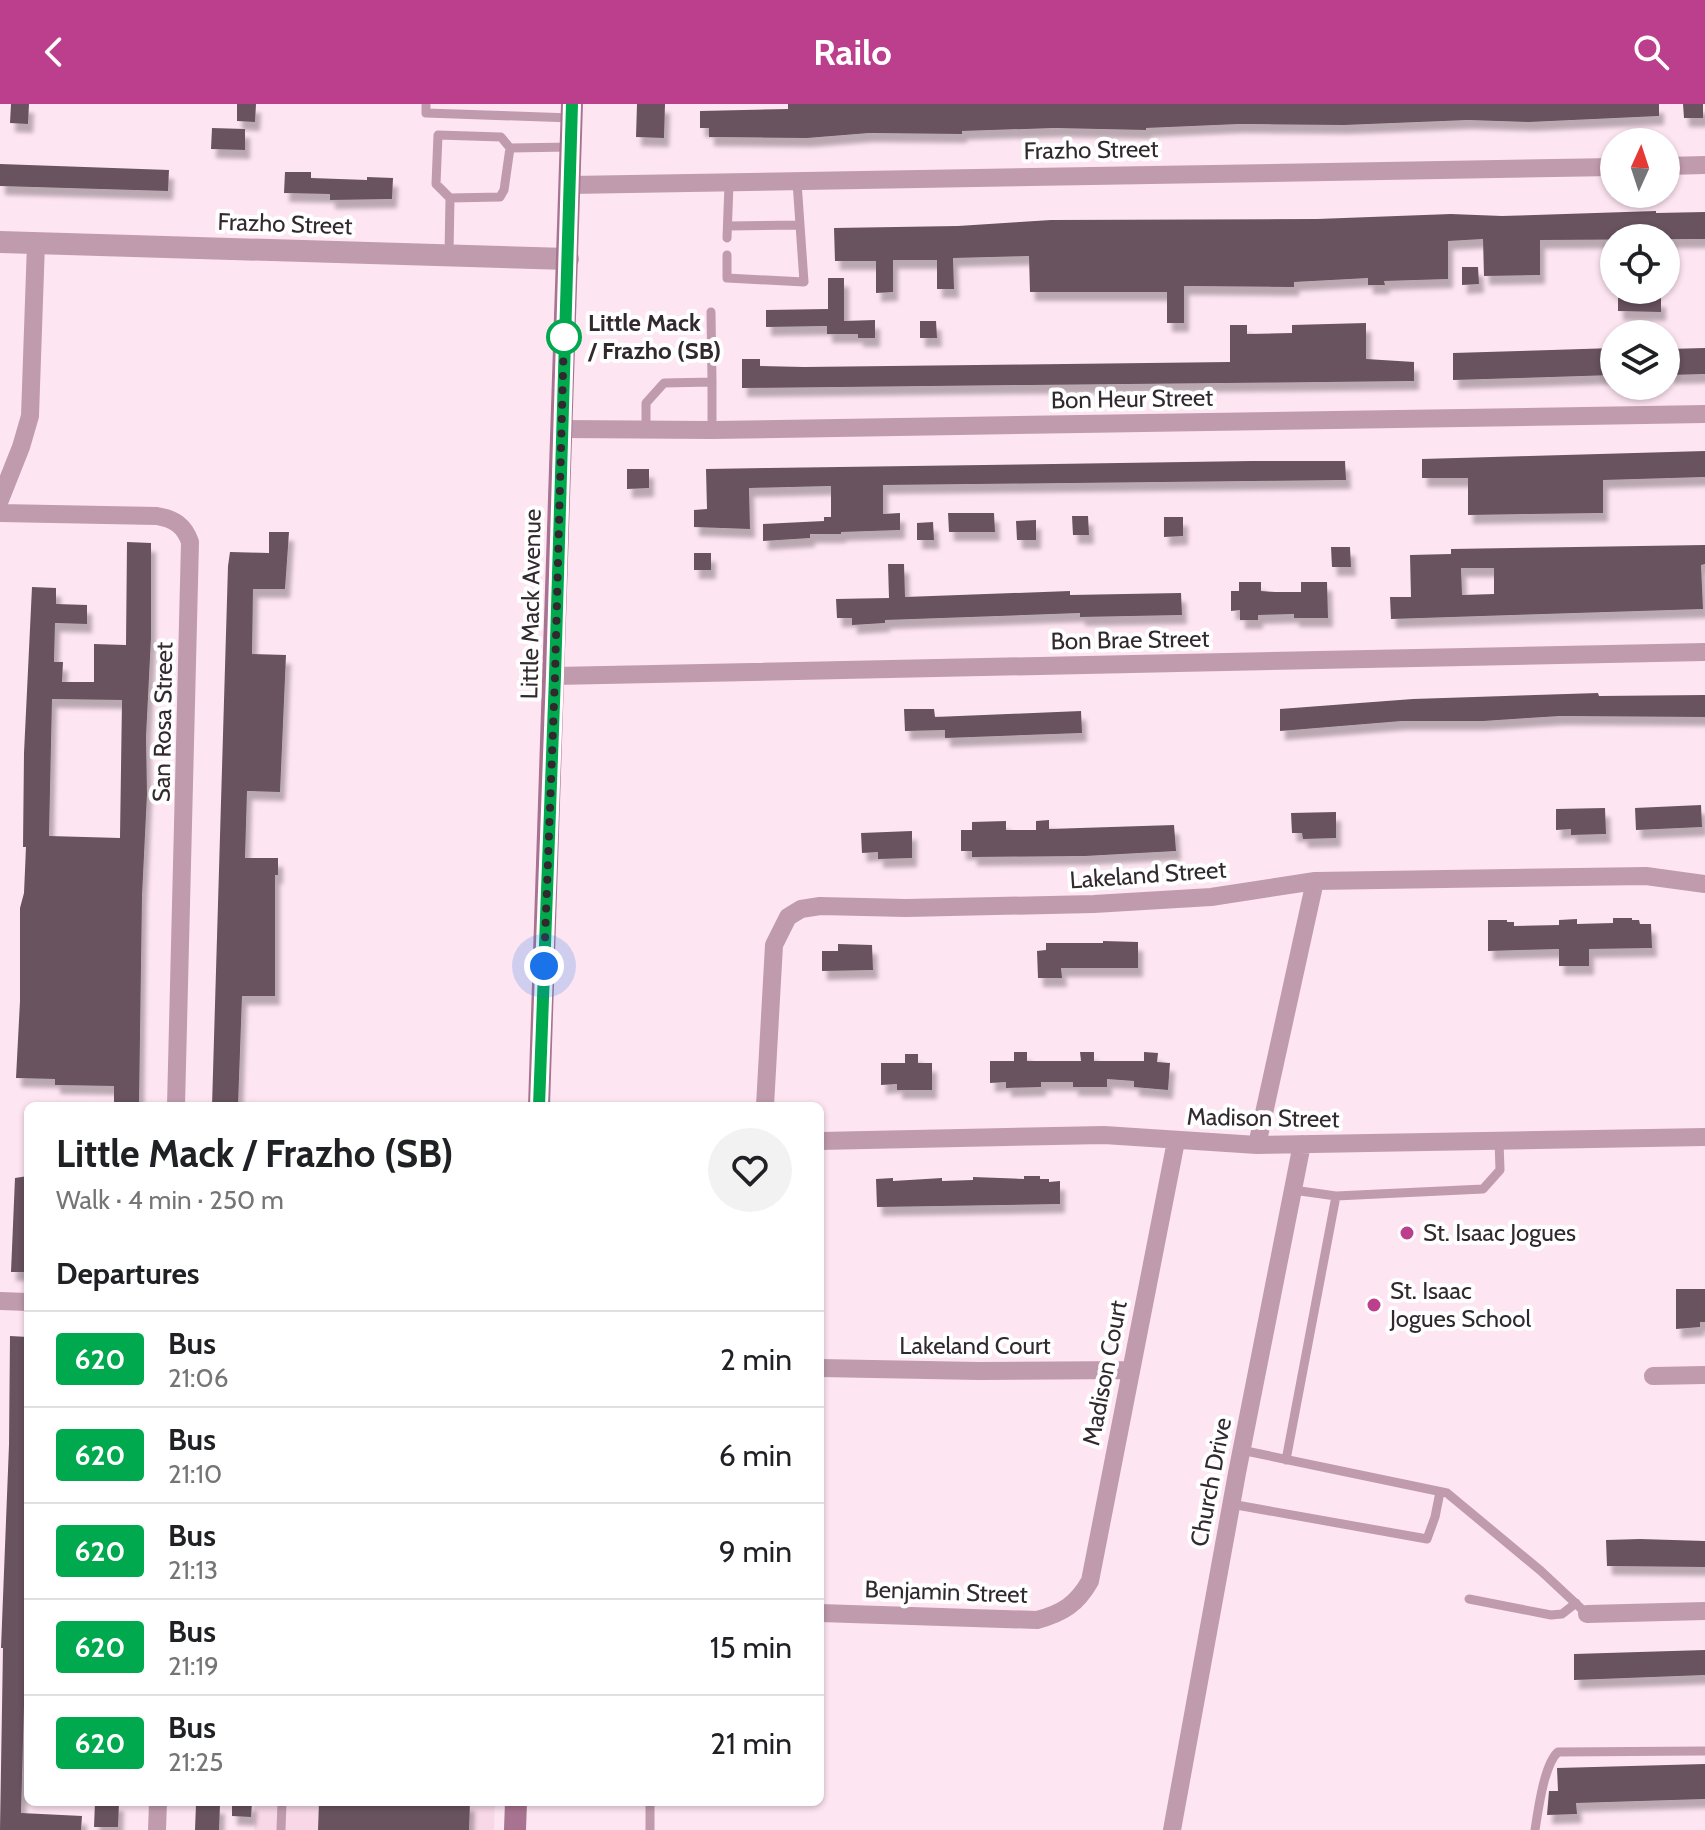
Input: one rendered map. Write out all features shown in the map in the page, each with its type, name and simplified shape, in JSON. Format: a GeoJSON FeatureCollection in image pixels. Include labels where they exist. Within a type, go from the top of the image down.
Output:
{"type":"FeatureCollection","features":[{"type":"Feature","properties":{"kind":"main road","name":"Little Mack Avenue"},"geometry":{"type":"LineString","coordinates":[[539,1102],[572,111]]}},
{"type":"Feature","properties":{"kind":"main road"},"geometry":{"type":"LineString","coordinates":[[515,1830],[516,1806]]}},
{"type":"Feature","properties":{"kind":"street"},"geometry":{"type":"LineString","coordinates":[[1680,166],[1705,165]]}},
{"type":"Feature","properties":{"kind":"street","name":"Frazho Street"},"geometry":{"type":"LineString","coordinates":[[570,185],[1600,167]]}},
{"type":"Feature","properties":{"kind":"street","name":"Frazho Street"},"geometry":{"type":"LineString","coordinates":[[0,242],[568,259]]}},
{"type":"Feature","properties":{"kind":"street"},"geometry":{"type":"LineString","coordinates":[[0,500],[30,416],[36,243]]}},
{"type":"Feature","properties":{"kind":"street","name":"Bon Heur Street"},"geometry":{"type":"LineString","coordinates":[[561,429],[712,430],[1705,414]]}},
{"type":"Feature","properties":{"kind":"street","name":"San Rosa Street"},"geometry":{"type":"LineString","coordinates":[[0,513],[157,516],[178,523],[190,542],[176,1102]]}},
{"type":"Feature","properties":{"kind":"street","name":"Bon Brae Street"},"geometry":{"type":"LineString","coordinates":[[555,676],[1705,652]]}},
{"type":"Feature","properties":{"kind":"street","name":"Lakeland Street"},"geometry":{"type":"LineString","coordinates":[[765,1102],[774,945],[788,917],[801,909],[820,906],[906,908],[1094,904],[1211,897],[1315,881],[1646,876],[1705,884]]}},
{"type":"Feature","properties":{"kind":"street"},"geometry":{"type":"LineString","coordinates":[[1257,1145],[1315,881]]}},
{"type":"Feature","properties":{"kind":"street","name":"Madison Street"},"geometry":{"type":"LineString","coordinates":[[824,1141],[1104,1135],[1257,1145],[1705,1137]]}},
{"type":"Feature","properties":{"kind":"street","name":"Madison Court"},"geometry":{"type":"LineString","coordinates":[[1069,1608],[1090,1581],[1176,1141]]}},
{"type":"Feature","properties":{"kind":"street","name":"Church Drive"},"geometry":{"type":"LineString","coordinates":[[1172,1830],[1241,1450],[1302,1144]]}},
{"type":"Feature","properties":{"kind":"street"},"geometry":{"type":"LineString","coordinates":[[0,1301],[24,1302]]}},
{"type":"Feature","properties":{"kind":"street","name":"Lakeland Court"},"geometry":{"type":"LineString","coordinates":[[824,1368],[1130,1370]]}},
{"type":"Feature","properties":{"kind":"street"},"geometry":{"type":"LineString","coordinates":[[1653,1376],[1705,1375]]}},
{"type":"Feature","properties":{"kind":"street","name":"Benjamin Street"},"geometry":{"type":"LineString","coordinates":[[824,1613],[1037,1620],[1069,1608]]}},
{"type":"Feature","properties":{"kind":"street"},"geometry":{"type":"LineString","coordinates":[[1581,1608],[1705,1611]]}},
{"type":"Feature","properties":{"kind":"street"},"geometry":{"type":"LineString","coordinates":[[157,1830],[158,1806]]}},
{"type":"Feature","properties":{"kind":"lane"},"geometry":{"type":"LineString","coordinates":[[426,104],[426,113],[514,116],[572,111]]}},
{"type":"Feature","properties":{"kind":"lane"},"geometry":{"type":"LineString","coordinates":[[514,116],[515,104]]}},
{"type":"Feature","properties":{"kind":"lane"},"geometry":{"type":"LineString","coordinates":[[449,254],[450,198],[436,184],[438,135],[501,137],[510,148],[504,190],[500,197],[450,198]]}},
{"type":"Feature","properties":{"kind":"lane"},"geometry":{"type":"LineString","coordinates":[[510,148],[571,147]]}},
{"type":"Feature","properties":{"kind":"lane"},"geometry":{"type":"LineString","coordinates":[[727,255],[727,278],[804,282],[797,182]]}},
{"type":"Feature","properties":{"kind":"lane"},"geometry":{"type":"LineString","coordinates":[[727,238],[729,184]]}},
{"type":"Feature","properties":{"kind":"lane"},"geometry":{"type":"LineString","coordinates":[[728,226],[799,225]]}},
{"type":"Feature","properties":{"kind":"lane"},"geometry":{"type":"LineString","coordinates":[[711,312],[712,430]]}},
{"type":"Feature","properties":{"kind":"lane"},"geometry":{"type":"LineString","coordinates":[[646,430],[646,403],[664,383],[712,382]]}},
{"type":"Feature","properties":{"kind":"lane"},"geometry":{"type":"LineString","coordinates":[[1293,1190],[1336,1196],[1483,1189],[1500,1170],[1499,1141]]}},
{"type":"Feature","properties":{"kind":"lane"},"geometry":{"type":"LineString","coordinates":[[1286,1460],[1336,1196]]}},
{"type":"Feature","properties":{"kind":"lane"},"geometry":{"type":"LineString","coordinates":[[1241,1450],[1447,1493],[1581,1608],[1551,1615],[1469,1599]]}},
{"type":"Feature","properties":{"kind":"lane"},"geometry":{"type":"LineString","coordinates":[[1231,1504],[1427,1539],[1440,1492]]}},
{"type":"Feature","properties":{"kind":"lane"},"geometry":{"type":"LineString","coordinates":[[1535,1830],[1552,1757],[1558,1752],[1705,1751]]}},
{"type":"Feature","properties":{"kind":"lane"},"geometry":{"type":"LineString","coordinates":[[281,1830],[282,1806]]}},
{"type":"Feature","properties":{"kind":"lane"},"geometry":{"type":"LineString","coordinates":[[650,1806],[650,1830]]}},
{"type":"Feature","properties":{"kind":"shaded area"},"geometry":{"type":"Polygon","coordinates":[[[255,1806],[495,1806],[494,1830],[254,1830],[255,1806]]]}},
{"type":"Feature","properties":{"kind":"building"},"geometry":{"type":"Polygon","coordinates":[[[11,104],[29,104],[28,124],[10,123],[11,104]]]}},
{"type":"Feature","properties":{"kind":"building"},"geometry":{"type":"Polygon","coordinates":[[[237,104],[256,104],[255,122],[237,121],[237,104]]]}},
{"type":"Feature","properties":{"kind":"building"},"geometry":{"type":"Polygon","coordinates":[[[637,104],[665,104],[664,138],[636,137],[637,104]]]}},
{"type":"Feature","properties":{"kind":"building"},"geometry":{"type":"Polygon","coordinates":[[[788,104],[1659,104],[1659,116],[1529,122],[1468,120],[1344,125],[1239,124],[1146,130],[1054,128],[962,131],[962,134],[869,133],[807,138],[709,137],[709,128],[700,128],[700,111],[788,109],[788,104]]]}},
{"type":"Feature","properties":{"kind":"building"},"geometry":{"type":"Polygon","coordinates":[[[1683,104],[1703,104],[1703,118],[1684,118],[1683,104]]]}},
{"type":"Feature","properties":{"kind":"building"},"geometry":{"type":"Polygon","coordinates":[[[212,128],[245,129],[245,150],[211,149],[212,128]]]}},
{"type":"Feature","properties":{"kind":"building"},"geometry":{"type":"Polygon","coordinates":[[[0,164],[169,170],[168,191],[0,186],[0,164]]]}},
{"type":"Feature","properties":{"kind":"building"},"geometry":{"type":"Polygon","coordinates":[[[285,172],[311,172],[311,178],[393,178],[392,199],[330,200],[330,194],[284,193],[285,172]]]}},
{"type":"Feature","properties":{"kind":"building"},"geometry":{"type":"Polygon","coordinates":[[[1705,212],[1705,239],[1680,239],[1680,224],[1600,224],[1600,240],[1540,240],[1540,275],[1484,276],[1483,239],[1448,241],[1448,279],[1384,281],[1385,285],[1368,285],[1368,278],[1294,282],[1294,287],[1184,286],[1184,323],[1167,323],[1167,292],[1030,292],[1029,256],[953,258],[954,289],[937,289],[937,260],[893,260],[893,292],[876,293],[876,261],[835,261],[834,228],[958,226],[1051,220],[1317,219],[1451,214],[1502,216],[1705,212]]]}},
{"type":"Feature","properties":{"kind":"building"},"geometry":{"type":"Polygon","coordinates":[[[1462,267],[1478,267],[1479,284],[1462,285],[1462,267]]]}},
{"type":"Feature","properties":{"kind":"building"},"geometry":{"type":"Polygon","coordinates":[[[828,278],[844,278],[844,321],[875,320],[875,338],[858,338],[858,334],[827,334],[827,326],[766,327],[766,310],[828,309],[828,278]]]}},
{"type":"Feature","properties":{"kind":"building"},"geometry":{"type":"Polygon","coordinates":[[[1618,304],[1661,304],[1661,312],[1618,311],[1618,304]]]}},
{"type":"Feature","properties":{"kind":"building"},"geometry":{"type":"Polygon","coordinates":[[[920,321],[936,321],[937,338],[920,338],[920,321]]]}},
{"type":"Feature","properties":{"kind":"building"},"geometry":{"type":"Polygon","coordinates":[[[1366,323],[1366,359],[1414,362],[1414,381],[742,388],[742,359],[760,359],[760,366],[804,367],[1230,362],[1230,325],[1247,325],[1247,334],[1292,333],[1292,325],[1366,323]]]}},
{"type":"Feature","properties":{"kind":"building"},"geometry":{"type":"Polygon","coordinates":[[[1600,348],[1600,375],[1453,380],[1453,353],[1600,348]]]}},
{"type":"Feature","properties":{"kind":"building"},"geometry":{"type":"Polygon","coordinates":[[[1705,348],[1705,374],[1680,375],[1680,349],[1705,348]]]}},
{"type":"Feature","properties":{"kind":"building"},"geometry":{"type":"Polygon","coordinates":[[[1705,451],[1705,477],[1603,480],[1603,513],[1468,515],[1468,478],[1422,478],[1422,459],[1705,451]]]}},
{"type":"Feature","properties":{"kind":"building"},"geometry":{"type":"Polygon","coordinates":[[[1345,461],[1346,480],[883,485],[883,514],[900,513],[900,530],[810,534],[810,538],[763,541],[763,524],[824,521],[824,517],[831,517],[831,486],[749,488],[750,529],[694,527],[694,510],[707,509],[706,469],[1345,461]]]}},
{"type":"Feature","properties":{"kind":"building"},"geometry":{"type":"Polygon","coordinates":[[[627,469],[649,469],[649,488],[627,489],[627,469]]]}},
{"type":"Feature","properties":{"kind":"building"},"geometry":{"type":"Polygon","coordinates":[[[948,513],[994,513],[995,532],[949,532],[948,513]]]}},
{"type":"Feature","properties":{"kind":"building"},"geometry":{"type":"Polygon","coordinates":[[[1072,516],[1088,516],[1089,535],[1073,535],[1072,516]]]}},
{"type":"Feature","properties":{"kind":"building"},"geometry":{"type":"Polygon","coordinates":[[[1164,517],[1183,517],[1183,536],[1164,537],[1164,517]]]}},
{"type":"Feature","properties":{"kind":"building"},"geometry":{"type":"Polygon","coordinates":[[[1036,520],[1036,540],[1017,540],[1016,521],[1036,520]]]}},
{"type":"Feature","properties":{"kind":"building"},"geometry":{"type":"Polygon","coordinates":[[[933,522],[934,540],[917,540],[917,523],[933,522]]]}},
{"type":"Feature","properties":{"kind":"building"},"geometry":{"type":"Polygon","coordinates":[[[269,532],[289,532],[285,589],[253,589],[252,654],[286,655],[280,792],[247,791],[245,858],[278,858],[278,875],[275,875],[275,996],[242,996],[238,1102],[212,1102],[228,566],[230,552],[269,553],[269,532]]]}},
{"type":"Feature","properties":{"kind":"building"},"geometry":{"type":"Polygon","coordinates":[[[127,542],[151,543],[139,1102],[114,1102],[114,1086],[55,1085],[55,1079],[16,1078],[20,908],[24,893],[26,847],[23,847],[24,753],[32,587],[56,588],[56,604],[87,605],[87,624],[55,623],[54,662],[63,662],[62,682],[94,682],[94,644],[126,645],[127,542]],[[52,699],[49,836],[120,838],[122,700],[52,699]]]}},
{"type":"Feature","properties":{"kind":"building"},"geometry":{"type":"Polygon","coordinates":[[[1705,545],[1705,564],[1701,565],[1703,609],[1391,619],[1390,597],[1411,597],[1410,555],[1451,554],[1451,549],[1705,545]],[[1461,568],[1462,595],[1494,594],[1494,568],[1461,568]]]}},
{"type":"Feature","properties":{"kind":"building"},"geometry":{"type":"Polygon","coordinates":[[[1331,547],[1350,547],[1351,567],[1332,567],[1331,547]]]}},
{"type":"Feature","properties":{"kind":"building"},"geometry":{"type":"Polygon","coordinates":[[[694,553],[711,553],[711,570],[694,570],[694,553]]]}},
{"type":"Feature","properties":{"kind":"building"},"geometry":{"type":"Polygon","coordinates":[[[888,564],[904,564],[905,597],[1070,591],[1070,595],[1181,593],[1182,615],[1080,617],[1080,613],[885,620],[885,623],[852,625],[852,618],[837,618],[836,599],[889,598],[888,564]]]}},
{"type":"Feature","properties":{"kind":"building"},"geometry":{"type":"Polygon","coordinates":[[[1239,582],[1261,582],[1261,591],[1301,592],[1301,582],[1327,582],[1328,618],[1294,618],[1294,614],[1258,615],[1258,620],[1240,620],[1240,610],[1231,611],[1231,591],[1239,591],[1239,582]]]}},
{"type":"Feature","properties":{"kind":"building"},"geometry":{"type":"Polygon","coordinates":[[[1598,693],[1599,696],[1705,695],[1705,717],[1560,716],[1483,721],[1402,721],[1280,731],[1280,709],[1413,699],[1598,693]]]}},
{"type":"Feature","properties":{"kind":"building"},"geometry":{"type":"Polygon","coordinates":[[[904,709],[934,709],[935,717],[1081,711],[1082,733],[945,738],[945,730],[905,731],[904,709]]]}},
{"type":"Feature","properties":{"kind":"building"},"geometry":{"type":"Polygon","coordinates":[[[1701,805],[1702,827],[1636,830],[1635,808],[1701,805]]]}},
{"type":"Feature","properties":{"kind":"building"},"geometry":{"type":"Polygon","coordinates":[[[1605,808],[1606,834],[1571,835],[1571,829],[1556,830],[1556,809],[1605,808]]]}},
{"type":"Feature","properties":{"kind":"building"},"geometry":{"type":"Polygon","coordinates":[[[1336,812],[1336,838],[1303,839],[1302,833],[1292,833],[1291,813],[1336,812]]]}},
{"type":"Feature","properties":{"kind":"building"},"geometry":{"type":"Polygon","coordinates":[[[1049,820],[1049,829],[1174,825],[1176,851],[972,857],[972,851],[961,851],[961,830],[972,830],[972,822],[1006,821],[1006,830],[1036,830],[1036,821],[1049,820]]]}},
{"type":"Feature","properties":{"kind":"building"},"geometry":{"type":"Polygon","coordinates":[[[912,831],[912,858],[878,859],[878,852],[862,853],[861,833],[912,831]]]}},
{"type":"Feature","properties":{"kind":"building"},"geometry":{"type":"Polygon","coordinates":[[[1613,918],[1632,918],[1639,920],[1640,924],[1651,924],[1652,948],[1589,949],[1589,966],[1559,966],[1559,949],[1488,951],[1488,920],[1507,920],[1514,922],[1514,926],[1559,925],[1559,920],[1577,919],[1577,924],[1613,923],[1613,918]]]}},
{"type":"Feature","properties":{"kind":"building"},"geometry":{"type":"Polygon","coordinates":[[[1138,942],[1138,968],[1061,968],[1062,978],[1038,978],[1037,951],[1046,950],[1046,943],[1138,942]]]}},
{"type":"Feature","properties":{"kind":"building"},"geometry":{"type":"Polygon","coordinates":[[[838,944],[872,945],[873,970],[822,971],[822,951],[838,951],[838,944]]]}},
{"type":"Feature","properties":{"kind":"building"},"geometry":{"type":"Polygon","coordinates":[[[1014,1052],[1027,1052],[1027,1061],[1081,1061],[1080,1052],[1094,1052],[1094,1061],[1144,1061],[1144,1052],[1158,1053],[1157,1062],[1170,1063],[1168,1090],[1134,1087],[1134,1081],[1107,1079],[1107,1087],[1073,1087],[1073,1082],[1041,1082],[1041,1087],[1006,1088],[1006,1082],[990,1083],[990,1061],[1014,1061],[1014,1052]]]}},
{"type":"Feature","properties":{"kind":"building"},"geometry":{"type":"Polygon","coordinates":[[[905,1054],[918,1054],[918,1063],[932,1063],[932,1090],[897,1090],[897,1084],[881,1085],[881,1063],[905,1063],[905,1054]]]}},
{"type":"Feature","properties":{"kind":"building"},"geometry":{"type":"Polygon","coordinates":[[[1024,1176],[1040,1176],[1040,1179],[1049,1179],[1049,1182],[1060,1181],[1060,1204],[877,1207],[876,1179],[942,1178],[942,1181],[973,1180],[973,1177],[1024,1179],[1024,1176]]]}},
{"type":"Feature","properties":{"kind":"building"},"geometry":{"type":"Polygon","coordinates":[[[24,1177],[24,1272],[11,1272],[15,1178],[24,1177]]]}},
{"type":"Feature","properties":{"kind":"building"},"geometry":{"type":"Polygon","coordinates":[[[1676,1289],[1705,1289],[1705,1322],[1700,1322],[1700,1327],[1676,1329],[1676,1289]]]}},
{"type":"Feature","properties":{"kind":"building"},"geometry":{"type":"Polygon","coordinates":[[[10,1336],[24,1337],[21,1813],[82,1816],[81,1830],[0,1830],[1,1648],[10,1336]]]}},
{"type":"Feature","properties":{"kind":"building"},"geometry":{"type":"Polygon","coordinates":[[[1606,1540],[1705,1541],[1705,1567],[1607,1566],[1606,1540]]]}},
{"type":"Feature","properties":{"kind":"building"},"geometry":{"type":"Polygon","coordinates":[[[1705,1650],[1705,1675],[1574,1680],[1574,1654],[1705,1650]]]}},
{"type":"Feature","properties":{"kind":"building"},"geometry":{"type":"Polygon","coordinates":[[[1705,1764],[1705,1799],[1576,1803],[1577,1814],[1547,1815],[1549,1791],[1558,1791],[1557,1768],[1705,1764]]]}},
{"type":"Feature","properties":{"kind":"building"},"geometry":{"type":"Polygon","coordinates":[[[95,1806],[119,1806],[118,1827],[94,1827],[95,1806]]]}},
{"type":"Feature","properties":{"kind":"building"},"geometry":{"type":"Polygon","coordinates":[[[196,1806],[220,1806],[219,1830],[195,1830],[196,1806]]]}},
{"type":"Feature","properties":{"kind":"building"},"geometry":{"type":"Polygon","coordinates":[[[232,1806],[252,1806],[251,1817],[232,1816],[232,1806]]]}},
{"type":"Feature","properties":{"kind":"building"},"geometry":{"type":"Polygon","coordinates":[[[319,1806],[470,1806],[469,1830],[318,1830],[319,1806]]]}},
{"type":"Feature","properties":{"kind":"bus line","name":"620"},"geometry":{"type":"LineString","coordinates":[[539,1102],[572,104]]}},
{"type":"Feature","properties":{"kind":"place","name":"Little Mack / Frazho (SB)"},"geometry":{"type":"Point","coordinates":[564,337]}},
{"type":"Feature","properties":{"kind":"place","name":"St. Isaac Jogues"},"geometry":{"type":"Point","coordinates":[1407,1233]}},
{"type":"Feature","properties":{"kind":"place","name":"St. Isaac Jogues School"},"geometry":{"type":"Point","coordinates":[1374,1305]}},
{"type":"Feature","properties":{"kind":"route"},"geometry":{"type":"LineString","coordinates":[[544,966],[564,334],[564,337]]}}]}
